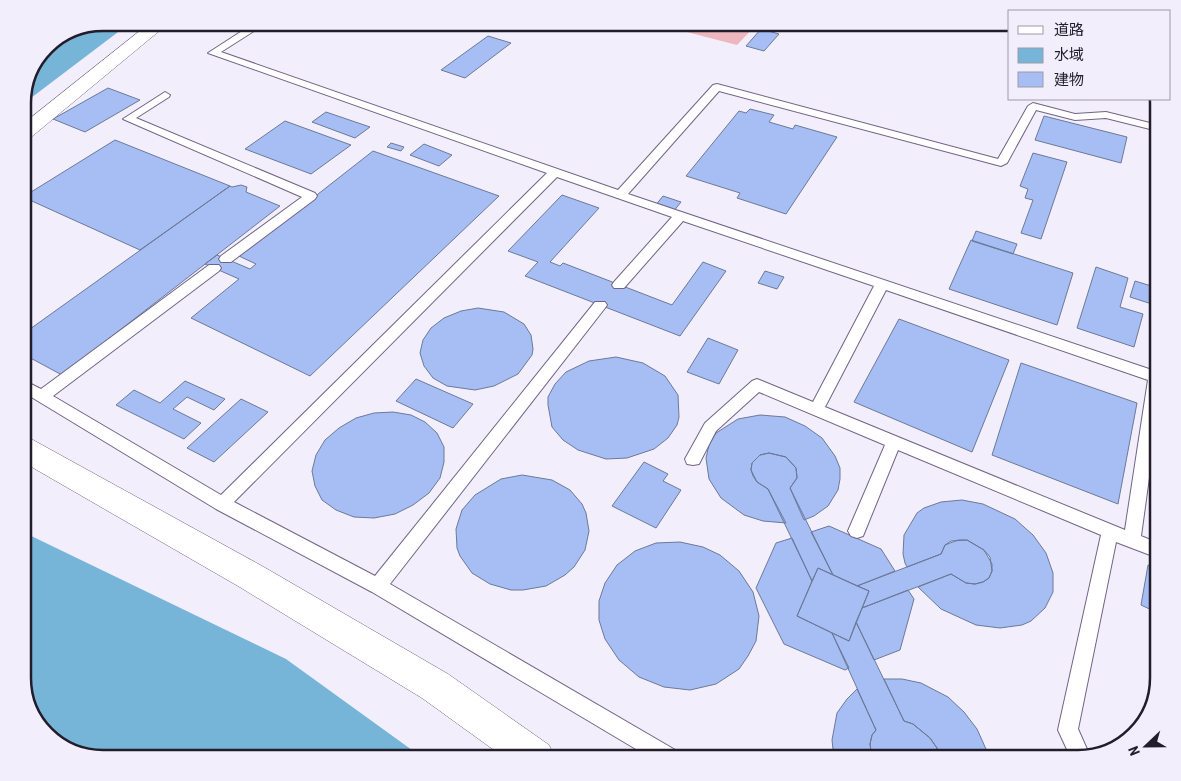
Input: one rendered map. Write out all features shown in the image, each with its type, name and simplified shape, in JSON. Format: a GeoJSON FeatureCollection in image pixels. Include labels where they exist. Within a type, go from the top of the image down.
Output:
{"type":"FeatureCollection","features":[{"type":"Feature","properties":{"kind":"street"},"geometry":{"type":"LineString","coordinates":[[31,128],[151,31]]}},
{"type":"Feature","properties":{"kind":"street"},"geometry":{"type":"LineString","coordinates":[[31,453],[250,576],[435,686],[525,750]]}},
{"type":"Feature","properties":{"kind":"lane"},"geometry":{"type":"LineString","coordinates":[[249,31],[212,53],[680,216],[1150,376]]}},
{"type":"Feature","properties":{"kind":"lane"},"geometry":{"type":"LineString","coordinates":[[620,195],[718,87],[1001,163],[1033,106],[1074,117],[1106,115],[1150,126]]}},
{"type":"Feature","properties":{"kind":"lane"},"geometry":{"type":"LineString","coordinates":[[164,95],[128,119],[311,196],[226,259]]}},
{"type":"Feature","properties":{"kind":"lane"},"geometry":{"type":"LineString","coordinates":[[222,504],[555,172]]}},
{"type":"Feature","properties":{"kind":"lane"},"geometry":{"type":"LineString","coordinates":[[619,285],[680,216]]}},
{"type":"Feature","properties":{"kind":"lane"},"geometry":{"type":"LineString","coordinates":[[42,396],[214,268]]}},
{"type":"Feature","properties":{"kind":"lane"},"geometry":{"type":"LineString","coordinates":[[816,410],[882,284]]}},
{"type":"Feature","properties":{"kind":"lane"},"geometry":{"type":"LineString","coordinates":[[378,586],[600,305]]}},
{"type":"Feature","properties":{"kind":"lane"},"geometry":{"type":"LineString","coordinates":[[694,458],[710,427],[757,385],[1150,548]]}},
{"type":"Feature","properties":{"kind":"lane"},"geometry":{"type":"LineString","coordinates":[[31,390],[222,504],[378,586],[656,750]]}},
{"type":"Feature","properties":{"kind":"lane"},"geometry":{"type":"LineString","coordinates":[[1132,540],[1150,423]]}},
{"type":"Feature","properties":{"kind":"lane"},"geometry":{"type":"LineString","coordinates":[[857,531],[894,442]]}},
{"type":"Feature","properties":{"kind":"lane"},"geometry":{"type":"LineString","coordinates":[[1077,750],[1068,730],[1110,531]]}},
{"type":"Feature","properties":{"kind":"shaded area"},"geometry":{"type":"Polygon","coordinates":[[[683,31],[750,31],[737,45],[683,31]]]}},
{"type":"Feature","properties":{"kind":"water"},"geometry":{"type":"Polygon","coordinates":[[[103,31],[119,31],[31,98],[39,71],[46,59],[56,49],[80,35],[103,31]]]}},
{"type":"Feature","properties":{"kind":"water"},"geometry":{"type":"Polygon","coordinates":[[[31,536],[286,659],[412,750],[103,750],[80,746],[71,742],[63,738],[46,722],[35,701],[31,683],[31,536]]]}},
{"type":"Feature","properties":{"kind":"building"},"geometry":{"type":"Polygon","coordinates":[[[759,31],[779,34],[764,51],[746,46],[759,31]]]}},
{"type":"Feature","properties":{"kind":"building"},"geometry":{"type":"Polygon","coordinates":[[[488,36],[511,43],[465,78],[441,70],[488,36]]]}},
{"type":"Feature","properties":{"kind":"building"},"geometry":{"type":"Polygon","coordinates":[[[108,88],[140,100],[85,132],[53,119],[108,88]]]}},
{"type":"Feature","properties":{"kind":"building"},"geometry":{"type":"Polygon","coordinates":[[[750,109],[774,115],[769,122],[793,129],[795,125],[837,137],[786,214],[737,198],[740,193],[686,176],[739,111],[746,113],[750,109]]]}},
{"type":"Feature","properties":{"kind":"building"},"geometry":{"type":"Polygon","coordinates":[[[326,112],[370,127],[355,138],[312,122],[326,112]]]}},
{"type":"Feature","properties":{"kind":"building"},"geometry":{"type":"Polygon","coordinates":[[[1044,116],[1127,137],[1121,163],[1035,140],[1044,116]]]}},
{"type":"Feature","properties":{"kind":"building"},"geometry":{"type":"Polygon","coordinates":[[[285,121],[351,145],[311,174],[245,149],[285,121]]]}},
{"type":"Feature","properties":{"kind":"building"},"geometry":{"type":"Polygon","coordinates":[[[115,140],[230,186],[140,250],[31,201],[31,192],[115,140]]]}},
{"type":"Feature","properties":{"kind":"building"},"geometry":{"type":"Polygon","coordinates":[[[391,143],[404,147],[401,151],[387,147],[391,143]]]}},
{"type":"Feature","properties":{"kind":"building"},"geometry":{"type":"Polygon","coordinates":[[[424,144],[452,155],[439,166],[410,155],[424,144]]]}},
{"type":"Feature","properties":{"kind":"building"},"geometry":{"type":"Polygon","coordinates":[[[373,151],[499,196],[310,376],[191,318],[239,279],[205,264],[217,255],[250,269],[256,264],[239,256],[373,151]]]}},
{"type":"Feature","properties":{"kind":"building"},"geometry":{"type":"Polygon","coordinates":[[[1033,153],[1067,162],[1041,239],[1021,233],[1033,200],[1025,198],[1028,189],[1020,186],[1033,153]]]}},
{"type":"Feature","properties":{"kind":"building"},"geometry":{"type":"Polygon","coordinates":[[[241,185],[247,187],[246,192],[280,206],[62,375],[31,358],[31,328],[230,186],[241,185]]]}},
{"type":"Feature","properties":{"kind":"building"},"geometry":{"type":"Polygon","coordinates":[[[562,195],[599,208],[550,262],[560,266],[563,263],[672,305],[703,262],[726,271],[680,336],[525,276],[538,262],[508,251],[562,195]]]}},
{"type":"Feature","properties":{"kind":"building"},"geometry":{"type":"Polygon","coordinates":[[[663,196],[681,202],[673,212],[655,206],[663,196]]]}},
{"type":"Feature","properties":{"kind":"building"},"geometry":{"type":"Polygon","coordinates":[[[976,231],[1017,244],[1013,254],[972,241],[976,231]]]}},
{"type":"Feature","properties":{"kind":"building"},"geometry":{"type":"Polygon","coordinates":[[[971,240],[1073,273],[1057,325],[949,289],[971,240]]]}},
{"type":"Feature","properties":{"kind":"building"},"geometry":{"type":"Polygon","coordinates":[[[1096,267],[1128,278],[1120,307],[1143,314],[1134,347],[1077,328],[1096,267]]]}},
{"type":"Feature","properties":{"kind":"building"},"geometry":{"type":"Polygon","coordinates":[[[765,271],[784,277],[777,289],[758,283],[765,271]]]}},
{"type":"Feature","properties":{"kind":"building"},"geometry":{"type":"Polygon","coordinates":[[[1135,281],[1150,286],[1150,303],[1130,297],[1135,281]]]}},
{"type":"Feature","properties":{"kind":"building"},"geometry":{"type":"Polygon","coordinates":[[[478,308],[504,312],[524,324],[531,335],[532,355],[518,374],[494,386],[475,390],[447,386],[433,378],[424,366],[420,353],[423,340],[431,328],[444,318],[461,311],[478,308]]]}},
{"type":"Feature","properties":{"kind":"building"},"geometry":{"type":"Polygon","coordinates":[[[899,319],[1009,360],[972,452],[854,402],[899,319]]]}},
{"type":"Feature","properties":{"kind":"building"},"geometry":{"type":"Polygon","coordinates":[[[708,338],[738,350],[719,384],[687,372],[708,338]]]}},
{"type":"Feature","properties":{"kind":"building"},"geometry":{"type":"Polygon","coordinates":[[[616,357],[643,363],[665,376],[678,395],[679,417],[677,425],[668,438],[654,449],[627,458],[606,459],[578,450],[563,440],[552,427],[548,397],[555,384],[566,372],[589,361],[616,357]]]}},
{"type":"Feature","properties":{"kind":"building"},"geometry":{"type":"Polygon","coordinates":[[[1021,363],[1137,403],[1118,504],[992,455],[1021,363]]]}},
{"type":"Feature","properties":{"kind":"building"},"geometry":{"type":"Polygon","coordinates":[[[416,379],[473,404],[453,428],[396,401],[416,379]]]}},
{"type":"Feature","properties":{"kind":"building"},"geometry":{"type":"Polygon","coordinates":[[[185,381],[225,399],[214,410],[187,397],[173,409],[201,423],[184,439],[116,405],[134,390],[160,403],[185,381]]]}},
{"type":"Feature","properties":{"kind":"building"},"geometry":{"type":"Polygon","coordinates":[[[241,399],[268,412],[214,462],[187,448],[241,399]]]}},
{"type":"Feature","properties":{"kind":"building"},"geometry":{"type":"Polygon","coordinates":[[[393,412],[411,415],[425,422],[437,433],[444,447],[444,462],[440,478],[429,493],[413,505],[395,514],[374,518],[354,517],[336,510],[322,500],[315,486],[312,471],[316,455],[325,440],[339,428],[356,418],[374,413],[393,412]]]}},
{"type":"Feature","properties":{"kind":"building"},"geometry":{"type":"Polygon","coordinates":[[[760,415],[785,417],[805,426],[822,438],[835,456],[840,468],[838,490],[828,506],[814,516],[804,520],[790,488],[797,478],[796,468],[786,457],[769,453],[760,455],[752,463],[751,470],[757,482],[768,489],[786,523],[763,521],[744,515],[721,498],[709,479],[706,458],[709,445],[716,433],[738,419],[760,415]]]}},
{"type":"Feature","properties":{"kind":"building"},"geometry":{"type":"Polygon","coordinates":[[[769,453],[786,457],[796,468],[797,478],[790,488],[833,575],[818,568],[812,581],[768,489],[757,482],[753,476],[751,470],[752,463],[760,455],[769,453]]]}},
{"type":"Feature","properties":{"kind":"building"},"geometry":{"type":"Polygon","coordinates":[[[644,462],[668,474],[663,481],[681,490],[656,528],[612,506],[644,462]]]}},
{"type":"Feature","properties":{"kind":"building"},"geometry":{"type":"Polygon","coordinates":[[[522,475],[552,480],[570,490],[582,504],[586,513],[589,531],[585,550],[574,567],[565,575],[546,586],[511,590],[490,584],[472,573],[460,556],[457,548],[456,529],[462,510],[475,495],[501,479],[522,475]]]}},
{"type":"Feature","properties":{"kind":"building"},"geometry":{"type":"Polygon","coordinates":[[[962,500],[983,504],[1015,519],[1033,535],[1046,553],[1053,573],[1053,592],[1045,608],[1031,621],[1022,625],[1000,628],[976,625],[941,609],[918,587],[951,574],[966,583],[975,584],[989,578],[992,571],[990,557],[984,550],[967,540],[951,541],[945,545],[941,554],[907,567],[905,563],[903,554],[904,535],[917,513],[924,508],[941,502],[962,500]]]}},
{"type":"Feature","properties":{"kind":"building"},"geometry":{"type":"Polygon","coordinates":[[[829,526],[881,549],[895,571],[857,586],[833,575],[811,532],[829,526]]]}},
{"type":"Feature","properties":{"kind":"building"},"geometry":{"type":"Polygon","coordinates":[[[792,538],[812,581],[797,616],[832,633],[849,668],[845,670],[784,644],[756,588],[776,543],[792,538]]]}},
{"type":"Feature","properties":{"kind":"building"},"geometry":{"type":"Polygon","coordinates":[[[958,540],[967,540],[984,550],[992,564],[989,578],[975,584],[966,583],[951,574],[862,608],[869,591],[857,586],[941,554],[945,545],[958,540]]]}},
{"type":"Feature","properties":{"kind":"building"},"geometry":{"type":"Polygon","coordinates":[[[680,542],[703,547],[720,555],[739,571],[753,592],[759,616],[756,641],[739,669],[716,684],[690,690],[664,687],[639,677],[619,660],[605,639],[599,620],[599,601],[605,583],[617,565],[635,551],[656,543],[680,542]]]}},
{"type":"Feature","properties":{"kind":"building"},"geometry":{"type":"Polygon","coordinates":[[[1148,565],[1150,566],[1150,609],[1141,605],[1148,565]]]}},
{"type":"Feature","properties":{"kind":"building"},"geometry":{"type":"Polygon","coordinates":[[[818,568],[869,591],[849,641],[797,616],[818,568]]]}},
{"type":"Feature","properties":{"kind":"building"},"geometry":{"type":"Polygon","coordinates":[[[908,590],[914,599],[900,650],[874,660],[856,622],[862,608],[908,590]]]}},
{"type":"Feature","properties":{"kind":"building"},"geometry":{"type":"Polygon","coordinates":[[[856,622],[904,721],[913,724],[930,738],[937,750],[871,750],[872,735],[876,730],[832,633],[849,641],[856,622]]]}},
{"type":"Feature","properties":{"kind":"building"},"geometry":{"type":"Polygon","coordinates":[[[884,679],[902,679],[921,683],[948,697],[964,712],[977,729],[986,750],[937,750],[930,738],[913,724],[904,721],[884,679]]]}},
{"type":"Feature","properties":{"kind":"building"},"geometry":{"type":"Polygon","coordinates":[[[857,689],[876,730],[872,735],[871,750],[833,750],[832,740],[837,713],[857,689]]]}}]}
